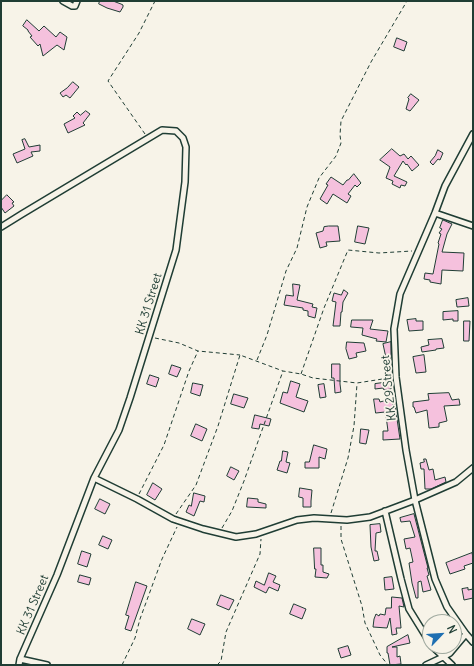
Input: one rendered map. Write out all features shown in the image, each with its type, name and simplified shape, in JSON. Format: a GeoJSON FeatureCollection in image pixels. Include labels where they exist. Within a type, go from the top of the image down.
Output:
{"type":"FeatureCollection","features":[{"type":"Feature","properties":{"kind":"street"},"geometry":{"type":"LineString","coordinates":[[63,1],[75,6],[77,1]]}},
{"type":"Feature","properties":{"kind":"street","name":"KK 31 Street"},"geometry":{"type":"LineString","coordinates":[[1,228],[162,130],[176,131],[183,138],[186,147],[185,182],[176,250],[149,337],[118,430],[94,478],[57,575],[20,662]]}},
{"type":"Feature","properties":{"kind":"street","name":"KK 29 Street"},"geometry":{"type":"LineString","coordinates":[[473,134],[445,186],[400,294],[394,329],[396,376],[406,450],[415,500],[435,579],[447,606],[473,642]]}},
{"type":"Feature","properties":{"kind":"street"},"geometry":{"type":"LineString","coordinates":[[434,213],[473,226]]}},
{"type":"Feature","properties":{"kind":"street"},"geometry":{"type":"LineString","coordinates":[[94,478],[137,498],[173,519],[203,529],[236,537],[256,534],[297,520],[314,518],[347,520],[370,517],[415,500],[456,482],[473,468]]}},
{"type":"Feature","properties":{"kind":"street"},"geometry":{"type":"LineString","coordinates":[[385,511],[401,579],[410,609],[422,629]]}},
{"type":"Feature","properties":{"kind":"street"},"geometry":{"type":"LineString","coordinates":[[426,665],[450,653],[466,634]]}},
{"type":"Feature","properties":{"kind":"street"},"geometry":{"type":"LineString","coordinates":[[440,654],[452,665]]}},
{"type":"Feature","properties":{"kind":"street"},"geometry":{"type":"LineString","coordinates":[[20,662],[47,665]]}},
{"type":"Feature","properties":{"kind":"path"},"geometry":{"type":"LineString","coordinates":[[148,138],[108,81],[139,33],[155,1]]}},
{"type":"Feature","properties":{"kind":"path"},"geometry":{"type":"LineString","coordinates":[[257,360],[267,335],[286,271],[297,248],[307,207],[319,178],[336,156],[341,143],[341,121],[371,62],[407,1]]}},
{"type":"Feature","properties":{"kind":"path"},"geometry":{"type":"LineString","coordinates":[[301,374],[324,308],[348,250],[380,253],[418,251]]}},
{"type":"Feature","properties":{"kind":"path"},"geometry":{"type":"LineString","coordinates":[[149,337],[179,344],[198,351],[240,355],[257,360],[283,371],[301,374],[312,378],[357,383],[396,376]]}},
{"type":"Feature","properties":{"kind":"path"},"geometry":{"type":"LineString","coordinates":[[137,498],[164,445],[187,377],[198,351]]}},
{"type":"Feature","properties":{"kind":"path"},"geometry":{"type":"LineString","coordinates":[[173,519],[196,485],[218,426],[240,355]]}},
{"type":"Feature","properties":{"kind":"path"},"geometry":{"type":"LineString","coordinates":[[220,533],[238,496],[283,371]]}},
{"type":"Feature","properties":{"kind":"path"},"geometry":{"type":"LineString","coordinates":[[329,519],[348,458],[352,439],[357,383]]}},
{"type":"Feature","properties":{"kind":"path"},"geometry":{"type":"LineString","coordinates":[[340,520],[341,539],[362,606],[365,623],[380,655],[388,665]]}},
{"type":"Feature","properties":{"kind":"path"},"geometry":{"type":"LineString","coordinates":[[122,665],[135,638],[140,619],[162,559],[180,521]]}},
{"type":"Feature","properties":{"kind":"path"},"geometry":{"type":"LineString","coordinates":[[217,665],[221,660],[226,632],[260,554],[262,532]]}},
{"type":"Feature","properties":{"kind":"building"},"geometry":{"type":"Polygon","coordinates":[[[100,1],[113,1],[123,5],[123,7],[120,12],[99,4],[100,1]]]}},
{"type":"Feature","properties":{"kind":"building"},"geometry":{"type":"Polygon","coordinates":[[[27,20],[39,31],[44,26],[56,37],[60,32],[67,37],[64,50],[57,45],[43,56],[40,44],[38,46],[30,37],[32,36],[28,30],[23,26],[27,20]]]}},
{"type":"Feature","properties":{"kind":"building"},"geometry":{"type":"Polygon","coordinates":[[[397,38],[407,42],[404,51],[394,47],[397,38]]]}},
{"type":"Feature","properties":{"kind":"building"},"geometry":{"type":"Polygon","coordinates":[[[73,82],[79,87],[70,98],[66,95],[63,97],[60,93],[73,82]]]}},
{"type":"Feature","properties":{"kind":"building"},"geometry":{"type":"Polygon","coordinates":[[[411,94],[419,100],[410,111],[406,109],[408,98],[411,94]]]}},
{"type":"Feature","properties":{"kind":"building"},"geometry":{"type":"Polygon","coordinates":[[[86,111],[90,114],[83,123],[85,125],[68,133],[64,124],[75,118],[73,116],[77,112],[80,115],[86,111]]]}},
{"type":"Feature","properties":{"kind":"building"},"geometry":{"type":"Polygon","coordinates":[[[25,139],[29,147],[40,145],[40,151],[31,152],[33,156],[17,163],[13,154],[25,149],[22,140],[25,139]]]}},
{"type":"Feature","properties":{"kind":"building"},"geometry":{"type":"Polygon","coordinates":[[[392,149],[400,156],[404,154],[408,159],[411,156],[419,165],[412,171],[403,161],[394,176],[407,182],[405,186],[401,185],[400,188],[392,184],[393,181],[386,178],[390,167],[380,160],[392,149]]]}},
{"type":"Feature","properties":{"kind":"building"},"geometry":{"type":"Polygon","coordinates":[[[438,150],[443,153],[440,160],[438,159],[433,165],[430,162],[438,150]]]}},
{"type":"Feature","properties":{"kind":"building"},"geometry":{"type":"Polygon","coordinates":[[[354,174],[361,183],[357,187],[355,185],[348,194],[351,196],[347,203],[333,194],[327,204],[320,199],[328,185],[326,184],[331,177],[343,185],[354,174]]]}},
{"type":"Feature","properties":{"kind":"building"},"geometry":{"type":"Polygon","coordinates":[[[7,195],[14,202],[12,203],[14,206],[5,213],[1,207],[1,201],[7,195]]]}},
{"type":"Feature","properties":{"kind":"building"},"geometry":{"type":"Polygon","coordinates":[[[443,220],[452,224],[447,234],[442,252],[464,253],[463,271],[442,270],[441,284],[424,279],[425,273],[433,274],[441,234],[439,233],[442,229],[440,228],[443,220]]]}},
{"type":"Feature","properties":{"kind":"building"},"geometry":{"type":"Polygon","coordinates":[[[338,226],[340,241],[326,242],[327,246],[320,248],[316,233],[323,231],[324,227],[338,226]]]}},
{"type":"Feature","properties":{"kind":"building"},"geometry":{"type":"Polygon","coordinates":[[[358,226],[369,228],[365,244],[355,242],[358,226]]]}},
{"type":"Feature","properties":{"kind":"building"},"geometry":{"type":"Polygon","coordinates":[[[293,284],[300,285],[297,300],[313,304],[312,307],[317,308],[315,318],[308,316],[308,311],[303,310],[303,308],[284,305],[286,295],[293,296],[293,284]]]}},
{"type":"Feature","properties":{"kind":"building"},"geometry":{"type":"Polygon","coordinates":[[[344,290],[348,293],[343,302],[340,326],[333,326],[336,302],[332,301],[334,293],[341,295],[344,290]]]}},
{"type":"Feature","properties":{"kind":"building"},"geometry":{"type":"Polygon","coordinates":[[[468,298],[469,306],[457,307],[456,300],[468,298]]]}},
{"type":"Feature","properties":{"kind":"building"},"geometry":{"type":"Polygon","coordinates":[[[458,311],[458,321],[453,321],[453,319],[443,320],[443,312],[458,311]]]}},
{"type":"Feature","properties":{"kind":"building"},"geometry":{"type":"Polygon","coordinates":[[[416,319],[416,321],[423,321],[423,330],[409,331],[407,320],[416,319]]]}},
{"type":"Feature","properties":{"kind":"building"},"geometry":{"type":"Polygon","coordinates":[[[352,320],[373,320],[370,329],[388,331],[386,342],[376,341],[377,339],[362,335],[363,328],[351,327],[352,320]]]}},
{"type":"Feature","properties":{"kind":"building"},"geometry":{"type":"Polygon","coordinates":[[[464,321],[470,321],[469,341],[464,341],[464,321]]]}},
{"type":"Feature","properties":{"kind":"building"},"geometry":{"type":"Polygon","coordinates":[[[442,339],[444,348],[422,352],[421,347],[429,345],[428,340],[442,339]]]}},
{"type":"Feature","properties":{"kind":"building"},"geometry":{"type":"Polygon","coordinates":[[[347,342],[364,343],[366,351],[356,353],[357,357],[349,359],[346,349],[347,342]]]}},
{"type":"Feature","properties":{"kind":"building"},"geometry":{"type":"Polygon","coordinates":[[[391,342],[391,358],[386,358],[383,344],[391,342]]]}},
{"type":"Feature","properties":{"kind":"building"},"geometry":{"type":"Polygon","coordinates":[[[424,355],[426,372],[416,373],[413,357],[424,355]]]}},
{"type":"Feature","properties":{"kind":"building"},"geometry":{"type":"Polygon","coordinates":[[[332,364],[340,364],[341,392],[335,393],[334,378],[332,378],[332,364]]]}},
{"type":"Feature","properties":{"kind":"building"},"geometry":{"type":"Polygon","coordinates":[[[172,365],[181,368],[177,377],[169,374],[172,365]]]}},
{"type":"Feature","properties":{"kind":"building"},"geometry":{"type":"Polygon","coordinates":[[[150,375],[159,378],[156,387],[147,384],[150,375]]]}},
{"type":"Feature","properties":{"kind":"building"},"geometry":{"type":"Polygon","coordinates":[[[291,381],[300,384],[296,397],[308,401],[304,412],[280,403],[283,392],[287,393],[291,381]]]}},
{"type":"Feature","properties":{"kind":"building"},"geometry":{"type":"Polygon","coordinates":[[[390,382],[391,389],[375,389],[375,384],[390,382]]]}},
{"type":"Feature","properties":{"kind":"building"},"geometry":{"type":"Polygon","coordinates":[[[193,383],[203,385],[200,396],[191,393],[193,383]]]}},
{"type":"Feature","properties":{"kind":"building"},"geometry":{"type":"Polygon","coordinates":[[[324,384],[326,397],[320,398],[318,385],[324,384]]]}},
{"type":"Feature","properties":{"kind":"building"},"geometry":{"type":"Polygon","coordinates":[[[449,393],[452,400],[459,399],[460,405],[444,406],[447,421],[439,423],[439,427],[429,428],[427,410],[416,413],[413,407],[413,402],[429,400],[428,394],[449,393]]]}},
{"type":"Feature","properties":{"kind":"building"},"geometry":{"type":"Polygon","coordinates":[[[234,394],[248,398],[244,408],[231,404],[234,394]]]}},
{"type":"Feature","properties":{"kind":"building"},"geometry":{"type":"Polygon","coordinates":[[[374,399],[379,399],[380,402],[391,399],[393,405],[395,405],[400,439],[383,440],[383,431],[388,431],[386,416],[385,412],[376,413],[374,399]]]}},
{"type":"Feature","properties":{"kind":"building"},"geometry":{"type":"Polygon","coordinates":[[[255,415],[271,419],[269,426],[260,424],[259,429],[252,428],[255,415]]]}},
{"type":"Feature","properties":{"kind":"building"},"geometry":{"type":"Polygon","coordinates":[[[196,424],[207,429],[202,441],[191,436],[196,424]]]}},
{"type":"Feature","properties":{"kind":"building"},"geometry":{"type":"Polygon","coordinates":[[[361,429],[369,430],[366,444],[360,443],[361,429]]]}},
{"type":"Feature","properties":{"kind":"building"},"geometry":{"type":"Polygon","coordinates":[[[314,445],[327,449],[325,459],[319,457],[319,468],[305,468],[305,462],[309,462],[314,445]]]}},
{"type":"Feature","properties":{"kind":"building"},"geometry":{"type":"Polygon","coordinates":[[[283,451],[288,452],[286,462],[290,463],[287,473],[277,470],[283,451]]]}},
{"type":"Feature","properties":{"kind":"building"},"geometry":{"type":"Polygon","coordinates":[[[424,459],[426,459],[429,470],[433,469],[435,480],[445,477],[446,482],[431,489],[425,489],[424,469],[421,469],[420,463],[424,462],[424,459]]]}},
{"type":"Feature","properties":{"kind":"building"},"geometry":{"type":"Polygon","coordinates":[[[231,467],[239,471],[234,480],[227,476],[231,467]]]}},
{"type":"Feature","properties":{"kind":"building"},"geometry":{"type":"Polygon","coordinates":[[[153,483],[162,489],[155,500],[147,495],[153,483]]]}},
{"type":"Feature","properties":{"kind":"building"},"geometry":{"type":"Polygon","coordinates":[[[300,488],[312,490],[311,507],[303,507],[303,498],[299,497],[300,488]]]}},
{"type":"Feature","properties":{"kind":"building"},"geometry":{"type":"Polygon","coordinates":[[[194,493],[205,496],[204,502],[200,501],[194,516],[186,512],[189,505],[191,506],[194,493]]]}},
{"type":"Feature","properties":{"kind":"building"},"geometry":{"type":"Polygon","coordinates":[[[248,498],[258,499],[258,502],[266,504],[266,508],[247,507],[248,498]]]}},
{"type":"Feature","properties":{"kind":"building"},"geometry":{"type":"Polygon","coordinates":[[[100,499],[110,504],[105,514],[95,509],[100,499]]]}},
{"type":"Feature","properties":{"kind":"building"},"geometry":{"type":"Polygon","coordinates":[[[414,514],[428,568],[429,575],[427,576],[431,590],[423,592],[421,581],[418,582],[418,598],[416,598],[412,583],[409,563],[413,562],[410,548],[406,549],[404,539],[415,537],[410,521],[401,522],[400,518],[414,514]]]}},
{"type":"Feature","properties":{"kind":"building"},"geometry":{"type":"Polygon","coordinates":[[[380,524],[381,532],[376,533],[375,551],[377,551],[379,560],[374,561],[371,547],[370,525],[380,524]]]}},
{"type":"Feature","properties":{"kind":"building"},"geometry":{"type":"Polygon","coordinates":[[[103,536],[112,540],[108,549],[99,545],[103,536]]]}},
{"type":"Feature","properties":{"kind":"building"},"geometry":{"type":"Polygon","coordinates":[[[314,548],[321,548],[321,565],[323,565],[323,572],[329,574],[327,578],[315,577],[316,569],[314,548]]]}},
{"type":"Feature","properties":{"kind":"building"},"geometry":{"type":"Polygon","coordinates":[[[82,551],[91,554],[87,567],[78,564],[82,551]]]}},
{"type":"Feature","properties":{"kind":"building"},"geometry":{"type":"Polygon","coordinates":[[[472,553],[473,563],[464,566],[465,569],[450,574],[446,563],[472,553]]]}},
{"type":"Feature","properties":{"kind":"building"},"geometry":{"type":"Polygon","coordinates":[[[269,573],[276,576],[273,582],[280,585],[278,591],[269,587],[266,593],[254,587],[256,581],[264,585],[269,573]]]}},
{"type":"Feature","properties":{"kind":"building"},"geometry":{"type":"Polygon","coordinates":[[[80,575],[91,578],[89,585],[78,582],[80,575]]]}},
{"type":"Feature","properties":{"kind":"building"},"geometry":{"type":"Polygon","coordinates":[[[392,577],[394,589],[385,590],[384,578],[392,577]]]}},
{"type":"Feature","properties":{"kind":"building"},"geometry":{"type":"Polygon","coordinates":[[[136,582],[147,586],[131,631],[125,629],[129,616],[126,615],[136,582]]]}},
{"type":"Feature","properties":{"kind":"building"},"geometry":{"type":"Polygon","coordinates":[[[468,588],[468,590],[473,589],[473,598],[464,600],[462,589],[468,588]]]}},
{"type":"Feature","properties":{"kind":"building"},"geometry":{"type":"Polygon","coordinates":[[[221,595],[234,600],[229,610],[217,605],[221,595]]]}},
{"type":"Feature","properties":{"kind":"building"},"geometry":{"type":"Polygon","coordinates":[[[392,597],[402,598],[404,607],[399,606],[401,628],[396,628],[397,634],[392,635],[390,618],[387,628],[373,627],[376,614],[379,616],[380,614],[385,615],[386,608],[391,608],[392,597]]]}},
{"type":"Feature","properties":{"kind":"building"},"geometry":{"type":"Polygon","coordinates":[[[294,604],[306,609],[302,619],[290,614],[294,604]]]}},
{"type":"Feature","properties":{"kind":"building"},"geometry":{"type":"Polygon","coordinates":[[[192,619],[205,624],[200,635],[188,629],[192,619]]]}},
{"type":"Feature","properties":{"kind":"building"},"geometry":{"type":"Polygon","coordinates":[[[408,635],[410,643],[392,647],[397,647],[397,657],[400,656],[401,664],[390,665],[387,647],[408,635]]]}},
{"type":"Feature","properties":{"kind":"building"},"geometry":{"type":"Polygon","coordinates":[[[348,646],[351,655],[341,658],[338,649],[348,646]]]}}]}
